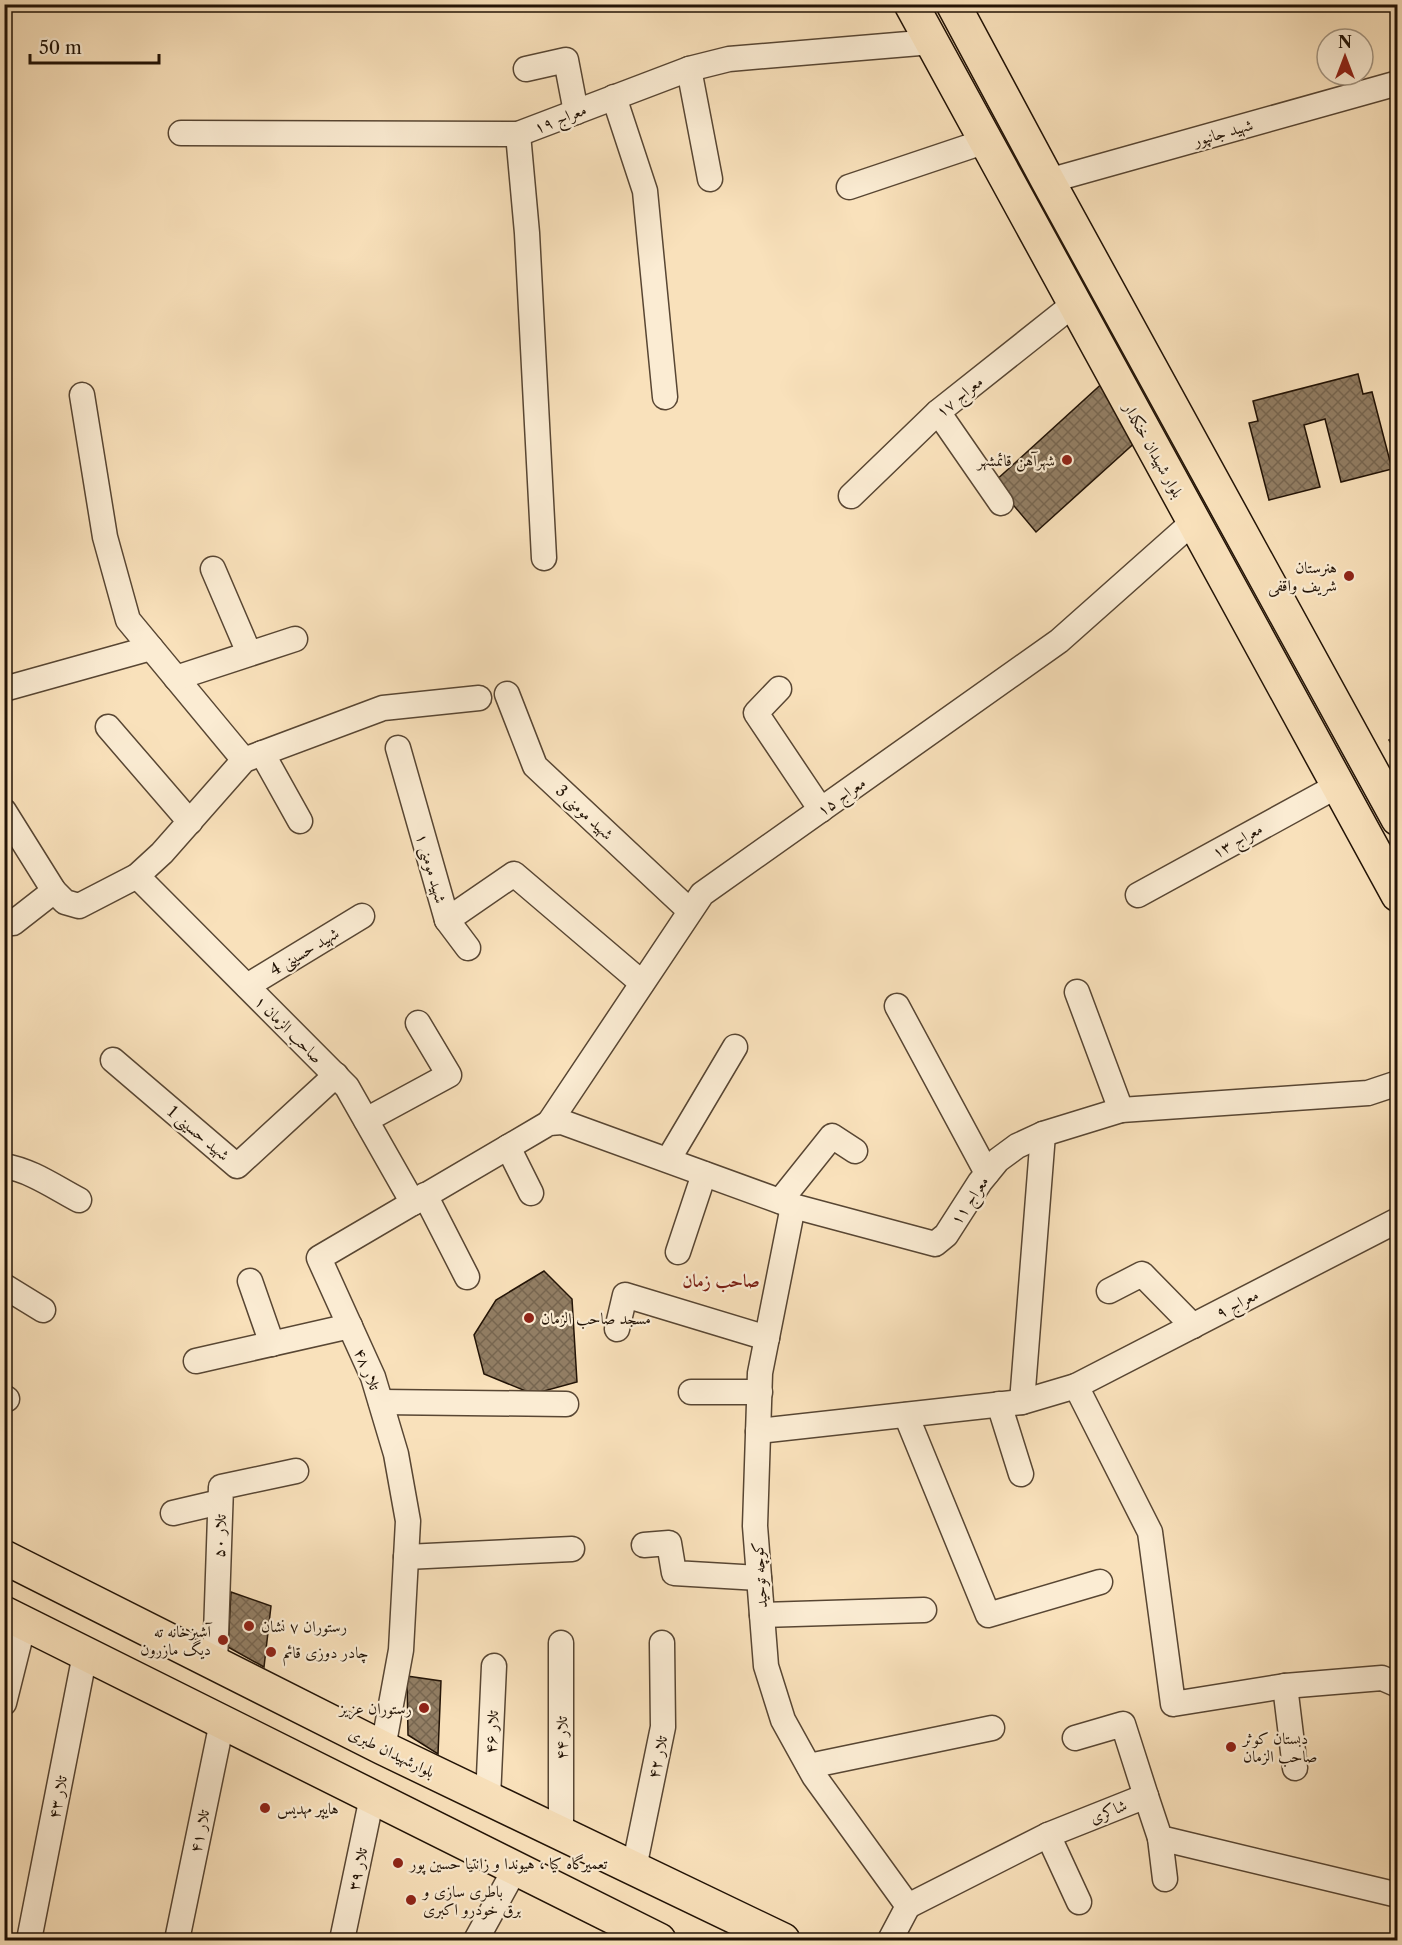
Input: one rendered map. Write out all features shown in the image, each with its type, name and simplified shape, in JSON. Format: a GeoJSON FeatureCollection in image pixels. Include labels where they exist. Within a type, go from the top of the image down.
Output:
{"type":"FeatureCollection","features":[{"type":"Feature","properties":{"kind":"highway","name":"بلوار شهیدان خنکدار"},"geometry":{"type":"LineString","coordinates":[[911,4],[1398,895]]}},
{"type":"Feature","properties":{"kind":"highway"},"geometry":{"type":"LineString","coordinates":[[953,4],[1398,819]]}},
{"type":"Feature","properties":{"kind":"highway","name":"بلوارشهیدان طبری"},"geometry":{"type":"LineString","coordinates":[[4,1557],[383,1748],[783,1941]]}},
{"type":"Feature","properties":{"kind":"highway"},"geometry":{"type":"LineString","coordinates":[[14,1618],[659,1941]]}},
{"type":"Feature","properties":{"kind":"street","name":"معراج ۱۹"},"geometry":{"type":"LineString","coordinates":[[181,133],[519,134],[688,69],[729,59],[932,42]]}},
{"type":"Feature","properties":{"kind":"street"},"geometry":{"type":"LineString","coordinates":[[526,69],[566,60],[576,112]]}},
{"type":"Feature","properties":{"kind":"street"},"geometry":{"type":"LineString","coordinates":[[688,69],[710,179]]}},
{"type":"Feature","properties":{"kind":"street","name":"شهید جانپور"},"geometry":{"type":"LineString","coordinates":[[1048,181],[1398,83]]}},
{"type":"Feature","properties":{"kind":"street"},"geometry":{"type":"LineString","coordinates":[[614,97],[645,191],[665,397]]}},
{"type":"Feature","properties":{"kind":"street"},"geometry":{"type":"LineString","coordinates":[[519,134],[527,233],[544,558]]}},
{"type":"Feature","properties":{"kind":"street"},"geometry":{"type":"LineString","coordinates":[[849,187],[986,141]]}},
{"type":"Feature","properties":{"kind":"street","name":"معراج ۱۷"},"geometry":{"type":"LineString","coordinates":[[851,496],[939,412],[1074,304]]}},
{"type":"Feature","properties":{"kind":"street"},"geometry":{"type":"LineString","coordinates":[[82,395],[105,537],[128,621],[176,678],[253,757],[300,821]]}},
{"type":"Feature","properties":{"kind":"street"},"geometry":{"type":"LineString","coordinates":[[939,412],[1001,503]]}},
{"type":"Feature","properties":{"kind":"street","name":"معراج ۱۵"},"geometry":{"type":"LineString","coordinates":[[549,1123],[702,894],[1059,641],[1193,522]]}},
{"type":"Feature","properties":{"kind":"street"},"geometry":{"type":"LineString","coordinates":[[213,569],[249,654]]}},
{"type":"Feature","properties":{"kind":"street"},"geometry":{"type":"LineString","coordinates":[[176,678],[295,639]]}},
{"type":"Feature","properties":{"kind":"street"},"geometry":{"type":"LineString","coordinates":[[4,689],[151,648]]}},
{"type":"Feature","properties":{"kind":"street"},"geometry":{"type":"LineString","coordinates":[[779,689],[756,713],[821,810]]}},
{"type":"Feature","properties":{"kind":"street","name":"شهید مومنی 3"},"geometry":{"type":"LineString","coordinates":[[507,694],[535,766],[690,911]]}},
{"type":"Feature","properties":{"kind":"street"},"geometry":{"type":"LineString","coordinates":[[4,812],[54,891],[65,902],[79,906],[137,876],[162,853],[253,757],[383,708],[479,698]]}},
{"type":"Feature","properties":{"kind":"street"},"geometry":{"type":"LineString","coordinates":[[108,727],[190,822]]}},
{"type":"Feature","properties":{"kind":"street","name":"شهید مومنی ۱"},"geometry":{"type":"LineString","coordinates":[[399,748],[447,920],[514,874],[642,983]]}},
{"type":"Feature","properties":{"kind":"street","name":"معراج ۱۳"},"geometry":{"type":"LineString","coordinates":[[1138,895],[1337,786]]}},
{"type":"Feature","properties":{"kind":"street","name":"صاحب الزمان ۱"},"geometry":{"type":"LineString","coordinates":[[137,876],[347,1087],[467,1277]]}},
{"type":"Feature","properties":{"kind":"street"},"geometry":{"type":"LineString","coordinates":[[13,922],[54,891]]}},
{"type":"Feature","properties":{"kind":"street","name":"شهید حسینی 4"},"geometry":{"type":"LineString","coordinates":[[246,986],[362,916]]}},
{"type":"Feature","properties":{"kind":"street"},"geometry":{"type":"LineString","coordinates":[[447,920],[468,948]]}},
{"type":"Feature","properties":{"kind":"street"},"geometry":{"type":"LineString","coordinates":[[1077,992],[1121,1110]]}},
{"type":"Feature","properties":{"kind":"street"},"geometry":{"type":"LineString","coordinates":[[897,1006],[987,1173]]}},
{"type":"Feature","properties":{"kind":"street"},"geometry":{"type":"LineString","coordinates":[[366,1120],[449,1075],[418,1023]]}},
{"type":"Feature","properties":{"kind":"street"},"geometry":{"type":"LineString","coordinates":[[668,1160],[735,1047]]}},
{"type":"Feature","properties":{"kind":"street","name":"شهید حسینی 1"},"geometry":{"type":"LineString","coordinates":[[113,1060],[237,1166],[336,1075]]}},
{"type":"Feature","properties":{"kind":"street","name":"معراج ۱۱"},"geometry":{"type":"LineString","coordinates":[[549,1123],[562,1122],[786,1204],[935,1244],[946,1235],[998,1160],[1017,1146],[1043,1134],[1121,1110],[1368,1093],[1398,1083]]}},
{"type":"Feature","properties":{"kind":"street","name":"تلار ۴۸"},"geometry":{"type":"LineString","coordinates":[[383,1748],[402,1650],[408,1521],[396,1454],[374,1377],[320,1258],[549,1123]]}},
{"type":"Feature","properties":{"kind":"street"},"geometry":{"type":"LineString","coordinates":[[1020,1474],[1010,1403],[1043,1134]]}},
{"type":"Feature","properties":{"kind":"street"},"geometry":{"type":"LineString","coordinates":[[786,1204],[832,1136],[855,1151]]}},
{"type":"Feature","properties":{"kind":"street"},"geometry":{"type":"LineString","coordinates":[[508,1147],[531,1193]]}},
{"type":"Feature","properties":{"kind":"street"},"geometry":{"type":"LineString","coordinates":[[4,1166],[32,1175],[79,1200]]}},
{"type":"Feature","properties":{"kind":"street"},"geometry":{"type":"LineString","coordinates":[[678,1252],[704,1174]]}},
{"type":"Feature","properties":{"kind":"street","name":"کوچه توحید"},"geometry":{"type":"LineString","coordinates":[[786,1204],[760,1373],[755,1526],[766,1666],[783,1720],[809,1767],[908,1906]]}},
{"type":"Feature","properties":{"kind":"street","name":"معراج ۹"},"geometry":{"type":"LineString","coordinates":[[758,1431],[1010,1403],[1076,1386],[1398,1220]]}},
{"type":"Feature","properties":{"kind":"street"},"geometry":{"type":"LineString","coordinates":[[1109,1291],[1142,1274],[1193,1326]]}},
{"type":"Feature","properties":{"kind":"street"},"geometry":{"type":"LineString","coordinates":[[250,1281],[272,1344]]}},
{"type":"Feature","properties":{"kind":"street"},"geometry":{"type":"LineString","coordinates":[[4,1286],[43,1310]]}},
{"type":"Feature","properties":{"kind":"street"},"geometry":{"type":"LineString","coordinates":[[617,1329],[625,1295],[767,1338]]}},
{"type":"Feature","properties":{"kind":"street"},"geometry":{"type":"LineString","coordinates":[[196,1361],[350,1326]]}},
{"type":"Feature","properties":{"kind":"street"},"geometry":{"type":"LineString","coordinates":[[1076,1386],[1150,1532],[1173,1704],[1285,1686],[1382,1678],[1398,1685]]}},
{"type":"Feature","properties":{"kind":"street"},"geometry":{"type":"LineString","coordinates":[[691,1392],[760,1392]]}},
{"type":"Feature","properties":{"kind":"street"},"geometry":{"type":"LineString","coordinates":[[381,1402],[566,1404]]}},
{"type":"Feature","properties":{"kind":"street"},"geometry":{"type":"LineString","coordinates":[[906,1415],[988,1615],[1100,1582]]}},
{"type":"Feature","properties":{"kind":"street","name":"تلار ۵۰"},"geometry":{"type":"LineString","coordinates":[[215,1663],[221,1486],[296,1471]]}},
{"type":"Feature","properties":{"kind":"street"},"geometry":{"type":"LineString","coordinates":[[173,1513],[220,1502]]}},
{"type":"Feature","properties":{"kind":"street"},"geometry":{"type":"LineString","coordinates":[[644,1545],[669,1543],[674,1574],[759,1578]]}},
{"type":"Feature","properties":{"kind":"street"},"geometry":{"type":"LineString","coordinates":[[406,1557],[572,1549]]}},
{"type":"Feature","properties":{"kind":"street"},"geometry":{"type":"LineString","coordinates":[[762,1615],[924,1610]]}},
{"type":"Feature","properties":{"kind":"street"},"geometry":{"type":"LineString","coordinates":[[4,1703],[14,1618]]}},
{"type":"Feature","properties":{"kind":"street","name":"تلار ۴۴"},"geometry":{"type":"LineString","coordinates":[[561,1643],[561,1833]]}},
{"type":"Feature","properties":{"kind":"street","name":"تلار ۴۲"},"geometry":{"type":"LineString","coordinates":[[634,1868],[663,1727],[662,1643]]}},
{"type":"Feature","properties":{"kind":"street","name":"تلار ۴۳"},"geometry":{"type":"LineString","coordinates":[[29,1941],[85,1654]]}},
{"type":"Feature","properties":{"kind":"street","name":"تلار ۴۶"},"geometry":{"type":"LineString","coordinates":[[488,1798],[494,1666]]}},
{"type":"Feature","properties":{"kind":"street"},"geometry":{"type":"LineString","coordinates":[[1285,1686],[1294,1768]]}},
{"type":"Feature","properties":{"kind":"street","name":"تلار ۴۱"},"geometry":{"type":"LineString","coordinates":[[177,1941],[222,1722]]}},
{"type":"Feature","properties":{"kind":"street"},"geometry":{"type":"LineString","coordinates":[[1075,1737],[1123,1724],[1146,1796]]}},
{"type":"Feature","properties":{"kind":"street"},"geometry":{"type":"LineString","coordinates":[[809,1767],[993,1728]]}},
{"type":"Feature","properties":{"kind":"street","name":"شاکری"},"geometry":{"type":"LineString","coordinates":[[908,1906],[1048,1835],[1146,1796],[1160,1838],[1165,1879]]}},
{"type":"Feature","properties":{"kind":"street","name":"تلار ۳۹"},"geometry":{"type":"LineString","coordinates":[[342,1941],[372,1797]]}},
{"type":"Feature","properties":{"kind":"street"},"geometry":{"type":"LineString","coordinates":[[1048,1835],[1079,1902]]}},
{"type":"Feature","properties":{"kind":"street"},"geometry":{"type":"LineString","coordinates":[[1160,1838],[1398,1895]]}},
{"type":"Feature","properties":{"kind":"street"},"geometry":{"type":"LineString","coordinates":[[476,1941],[515,1869]]}},
{"type":"Feature","properties":{"kind":"street"},"geometry":{"type":"LineString","coordinates":[[890,1941],[908,1906]]}},
{"type":"Feature","properties":{"kind":"building"},"geometry":{"type":"Polygon","coordinates":[[[1358,374],[1363,394],[1372,392],[1392,469],[1341,482],[1325,419],[1304,425],[1320,487],[1269,500],[1249,423],[1258,421],[1253,401],[1358,374]]]}},
{"type":"Feature","properties":{"kind":"building","name":"شهرآهن قائمشهر"},"geometry":{"type":"Polygon","coordinates":[[[1106,380],[1140,438],[1036,532],[994,482],[1106,380]]]}},
{"type":"Feature","properties":{"kind":"building"},"geometry":{"type":"Polygon","coordinates":[[[1398,735],[1398,755],[1389,740],[1398,735]]]}},
{"type":"Feature","properties":{"kind":"building","name":"مسجد صاحب الزمان"},"geometry":{"type":"Polygon","coordinates":[[[544,1271],[572,1299],[577,1382],[533,1394],[484,1374],[474,1335],[496,1300],[544,1271]]]}},
{"type":"Feature","properties":{"kind":"building","name":"رستوران ۷ نشان"},"geometry":{"type":"Polygon","coordinates":[[[231,1592],[271,1606],[264,1667],[228,1647],[231,1592]]]}},
{"type":"Feature","properties":{"kind":"building","name":"رستوران عزیز"},"geometry":{"type":"Polygon","coordinates":[[[407,1676],[441,1681],[438,1754],[408,1735],[407,1676]]]}},
{"type":"Feature","properties":{"kind":"place","name":"شهرآهن قائمشهر"},"geometry":{"type":"Point","coordinates":[1067,460]}},
{"type":"Feature","properties":{"kind":"place","name":"هنرستان شریف واقفی"},"geometry":{"type":"Point","coordinates":[1349,576]}},
{"type":"Feature","properties":{"kind":"place","name":"مسجد صاحب الزمان"},"geometry":{"type":"Point","coordinates":[529,1318]}},
{"type":"Feature","properties":{"kind":"place","name":"رستوران ۷ نشان"},"geometry":{"type":"Point","coordinates":[249,1626]}},
{"type":"Feature","properties":{"kind":"place","name":"آشپزخانه ته دیگ مازرون"},"geometry":{"type":"Point","coordinates":[223,1640]}},
{"type":"Feature","properties":{"kind":"place","name":"چادر دوزی قائم"},"geometry":{"type":"Point","coordinates":[271,1652]}},
{"type":"Feature","properties":{"kind":"place","name":"رستوران عزیز"},"geometry":{"type":"Point","coordinates":[424,1708]}},
{"type":"Feature","properties":{"kind":"place","name":"دبستان کوثر صاحب الزمان"},"geometry":{"type":"Point","coordinates":[1231,1747]}},
{"type":"Feature","properties":{"kind":"place","name":"هایپر مهدیس"},"geometry":{"type":"Point","coordinates":[265,1808]}},
{"type":"Feature","properties":{"kind":"place","name":"تعمیرگاه کیا ، هیوندا و زانتیا حسین پور"},"geometry":{"type":"Point","coordinates":[398,1863]}},
{"type":"Feature","properties":{"kind":"place","name":"باطری سازی و برق خودرو اکبری"},"geometry":{"type":"Point","coordinates":[411,1900]}},
{"type":"Feature","properties":{"kind":"district","name":"صاحب زمان"},"geometry":{"type":"Point","coordinates":[721,1281]}}]}
